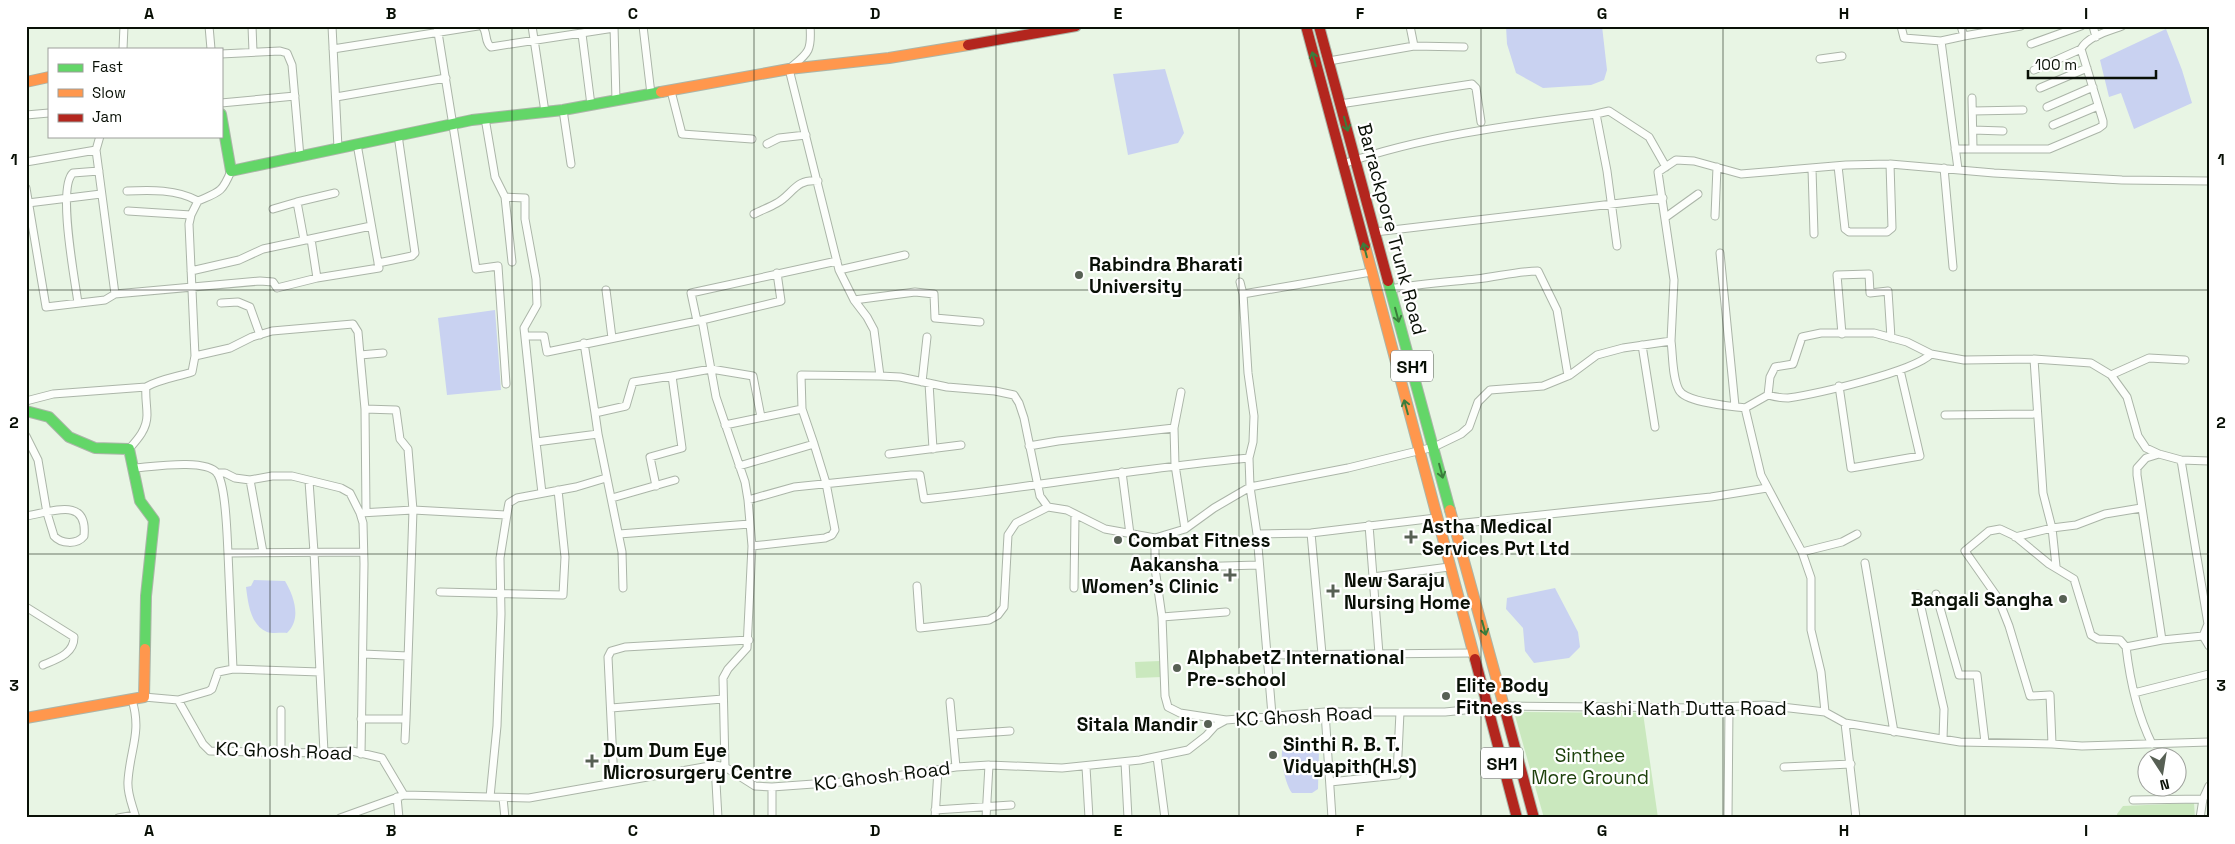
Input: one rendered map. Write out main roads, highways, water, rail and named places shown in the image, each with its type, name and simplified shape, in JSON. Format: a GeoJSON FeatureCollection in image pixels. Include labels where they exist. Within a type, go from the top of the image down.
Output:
{"type":"FeatureCollection","features":[{"type":"Feature","properties":{"kind":"main road"},"geometry":{"type":"LineString","coordinates":[[222,120],[231,171],[485,118],[563,110],[789,69],[889,58],[1076,26]]}},
{"type":"Feature","properties":{"kind":"main road","name":"Barrackpore Trunk Road"},"geometry":{"type":"LineString","coordinates":[[1306,26],[1517,818]]}},
{"type":"Feature","properties":{"kind":"main road","name":"Barrackpore Trunk Road"},"geometry":{"type":"LineString","coordinates":[[1319,26],[1534,818]]}},
{"type":"Feature","properties":{"kind":"main road"},"geometry":{"type":"LineString","coordinates":[[26,82],[48,77]]}},
{"type":"Feature","properties":{"kind":"main road"},"geometry":{"type":"LineString","coordinates":[[26,411],[49,417],[69,437],[95,448],[129,449],[140,501],[154,520],[146,596],[144,697],[26,718]]}},
{"type":"Feature","properties":{"kind":"water"},"geometry":{"type":"Polygon","coordinates":[[[1506,26],[1602,26],[1607,70],[1604,80],[1591,85],[1543,88],[1516,73],[1507,44],[1506,26]]]}},
{"type":"Feature","properties":{"kind":"water"},"geometry":{"type":"Polygon","coordinates":[[[2166,29],[2182,70],[2192,103],[2134,129],[2121,93],[2109,97],[2100,60],[2166,29]]]}},
{"type":"Feature","properties":{"kind":"water"},"geometry":{"type":"Polygon","coordinates":[[[1165,69],[1184,133],[1178,143],[1128,155],[1113,74],[1165,69]]]}},
{"type":"Feature","properties":{"kind":"water"},"geometry":{"type":"Polygon","coordinates":[[[495,310],[501,390],[447,395],[438,318],[495,310]]]}},
{"type":"Feature","properties":{"kind":"water"},"geometry":{"type":"Polygon","coordinates":[[[254,580],[285,581],[294,600],[295,607],[294,621],[287,633],[267,632],[261,629],[253,619],[246,587],[251,586],[254,580]]]}},
{"type":"Feature","properties":{"kind":"water"},"geometry":{"type":"Polygon","coordinates":[[[1555,588],[1578,632],[1580,647],[1569,658],[1534,663],[1525,651],[1523,628],[1506,609],[1507,598],[1555,588]]]}},
{"type":"Feature","properties":{"kind":"water"},"geometry":{"type":"Polygon","coordinates":[[[1312,741],[1317,743],[1319,749],[1318,789],[1312,793],[1292,793],[1287,784],[1283,769],[1283,749],[1285,745],[1291,742],[1312,741]]]}},
{"type":"Feature","properties":{"kind":"place","name":"Rabindra Bharati University"},"geometry":{"type":"Point","coordinates":[1079,275]}},
{"type":"Feature","properties":{"kind":"place","name":"Astha Medical Services Pvt Ltd"},"geometry":{"type":"Point","coordinates":[1411,537]}},
{"type":"Feature","properties":{"kind":"place","name":"Combat Fitness"},"geometry":{"type":"Point","coordinates":[1118,540]}},
{"type":"Feature","properties":{"kind":"place","name":"Aakansha Women's Clinic"},"geometry":{"type":"Point","coordinates":[1230,575]}},
{"type":"Feature","properties":{"kind":"place","name":"New Saraju Nursing Home"},"geometry":{"type":"Point","coordinates":[1333,591]}},
{"type":"Feature","properties":{"kind":"place","name":"Bangali Sangha"},"geometry":{"type":"Point","coordinates":[2063,599]}},
{"type":"Feature","properties":{"kind":"place","name":"AlphabetZ International Pre-school"},"geometry":{"type":"Point","coordinates":[1177,668]}},
{"type":"Feature","properties":{"kind":"place","name":"Elite Body Fitness"},"geometry":{"type":"Point","coordinates":[1446,696]}},
{"type":"Feature","properties":{"kind":"place","name":"Sitala Mandir"},"geometry":{"type":"Point","coordinates":[1208,724]}},
{"type":"Feature","properties":{"kind":"place","name":"Sinthi R. B. T. Vidyapith(H.S)"},"geometry":{"type":"Point","coordinates":[1273,755]}},
{"type":"Feature","properties":{"kind":"place","name":"Dum Dum Eye Microsurgery Centre"},"geometry":{"type":"Point","coordinates":[592,761]}},
{"type":"Feature","properties":{"kind":"park label","name":"Sinthee More Ground"},"geometry":{"type":"Point","coordinates":[1590,766]}}]}
